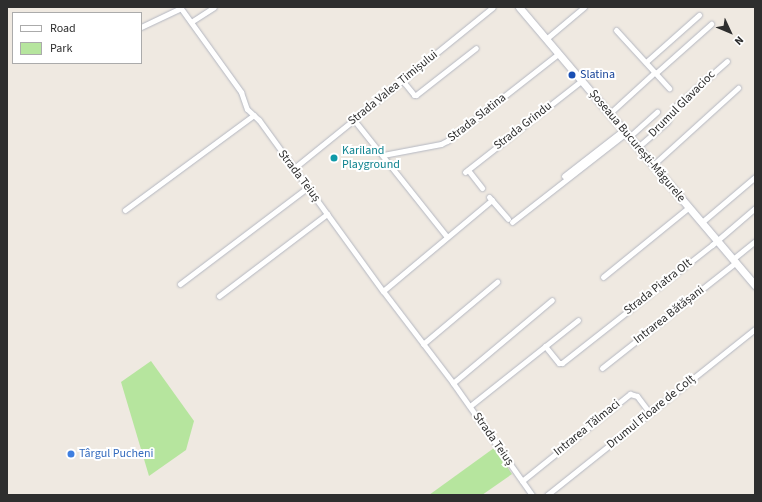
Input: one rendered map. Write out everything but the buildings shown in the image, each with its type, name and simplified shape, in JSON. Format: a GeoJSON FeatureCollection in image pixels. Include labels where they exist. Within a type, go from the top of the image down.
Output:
{"type":"FeatureCollection","features":[{"type":"Feature","properties":{"kind":"main road","name":"Șoseaua București-Măgurele"},"geometry":{"type":"LineString","coordinates":[[519,7],[755,285]]}},
{"type":"Feature","properties":{"kind":"street"},"geometry":{"type":"LineString","coordinates":[[142,26],[181,7]]}},
{"type":"Feature","properties":{"kind":"street","name":"Strada Teiuș"},"geometry":{"type":"LineString","coordinates":[[181,7],[239,88],[247,109],[259,120],[307,188],[470,406],[532,495]]}},
{"type":"Feature","properties":{"kind":"street"},"geometry":{"type":"LineString","coordinates":[[191,22],[214,7]]}},
{"type":"Feature","properties":{"kind":"street","name":"Strada Valea Timișului"},"geometry":{"type":"LineString","coordinates":[[293,169],[493,7]]}},
{"type":"Feature","properties":{"kind":"street"},"geometry":{"type":"LineString","coordinates":[[546,40],[584,7]]}},
{"type":"Feature","properties":{"kind":"street"},"geometry":{"type":"LineString","coordinates":[[646,62],[699,15]]}},
{"type":"Feature","properties":{"kind":"street"},"geometry":{"type":"LineString","coordinates":[[609,114],[710,24]]}},
{"type":"Feature","properties":{"kind":"street"},"geometry":{"type":"LineString","coordinates":[[616,30],[669,88]]}},
{"type":"Feature","properties":{"kind":"street"},"geometry":{"type":"LineString","coordinates":[[402,80],[414,95],[416,95],[476,48]]}},
{"type":"Feature","properties":{"kind":"street","name":"Strada Slatina"},"geometry":{"type":"LineString","coordinates":[[383,155],[441,144],[447,141],[558,54]]}},
{"type":"Feature","properties":{"kind":"street","name":"Drumul Glavacioc"},"geometry":{"type":"LineString","coordinates":[[638,147],[667,122],[676,106],[727,61]]}},
{"type":"Feature","properties":{"kind":"street","name":"Strada Grindu"},"geometry":{"type":"LineString","coordinates":[[482,188],[466,171],[581,81]]}},
{"type":"Feature","properties":{"kind":"street"},"geometry":{"type":"LineString","coordinates":[[653,165],[738,88]]}},
{"type":"Feature","properties":{"kind":"street"},"geometry":{"type":"LineString","coordinates":[[564,176],[657,112]]}},
{"type":"Feature","properties":{"kind":"street"},"geometry":{"type":"LineString","coordinates":[[125,210],[254,115]]}},
{"type":"Feature","properties":{"kind":"street"},"geometry":{"type":"LineString","coordinates":[[354,120],[447,237]]}},
{"type":"Feature","properties":{"kind":"street"},"geometry":{"type":"LineString","coordinates":[[383,291],[491,198],[510,221],[626,133]]}},
{"type":"Feature","properties":{"kind":"street"},"geometry":{"type":"LineString","coordinates":[[702,222],[755,176]]}},
{"type":"Feature","properties":{"kind":"street"},"geometry":{"type":"LineString","coordinates":[[180,284],[307,188]]}},
{"type":"Feature","properties":{"kind":"street"},"geometry":{"type":"LineString","coordinates":[[603,277],[689,207]]}},
{"type":"Feature","properties":{"kind":"street","name":"Strada Piatra Olt"},"geometry":{"type":"LineString","coordinates":[[545,346],[560,363],[717,241],[755,208]]}},
{"type":"Feature","properties":{"kind":"street"},"geometry":{"type":"LineString","coordinates":[[219,296],[327,214]]}},
{"type":"Feature","properties":{"kind":"street","name":"Intrarea Bătășani"},"geometry":{"type":"LineString","coordinates":[[602,368],[734,260],[755,241]]}},
{"type":"Feature","properties":{"kind":"street"},"geometry":{"type":"LineString","coordinates":[[423,344],[497,282]]}},
{"type":"Feature","properties":{"kind":"street"},"geometry":{"type":"LineString","coordinates":[[453,383],[552,300]]}},
{"type":"Feature","properties":{"kind":"street"},"geometry":{"type":"LineString","coordinates":[[470,406],[578,320]]}},
{"type":"Feature","properties":{"kind":"street","name":"Drumul Floare de Colț"},"geometry":{"type":"LineString","coordinates":[[547,495],[755,329]]}},
{"type":"Feature","properties":{"kind":"street","name":"Intrarea Tălmaci"},"geometry":{"type":"LineString","coordinates":[[522,481],[630,394],[636,396],[650,413]]}},
{"type":"Feature","properties":{"kind":"green space"},"geometry":{"type":"Polygon","coordinates":[[[151,361],[194,421],[186,450],[149,476],[121,382],[151,361]]]}},
{"type":"Feature","properties":{"kind":"green space"},"geometry":{"type":"Polygon","coordinates":[[[494,448],[512,474],[482,495],[429,495],[494,448]]]}},
{"type":"Feature","properties":{"kind":"place","name":"Slatina"},"geometry":{"type":"Point","coordinates":[572,75]}},
{"type":"Feature","properties":{"kind":"place","name":"Kariland Playground"},"geometry":{"type":"Point","coordinates":[334,158]}},
{"type":"Feature","properties":{"kind":"place","name":"Târgul Pucheni"},"geometry":{"type":"Point","coordinates":[71,454]}}]}
